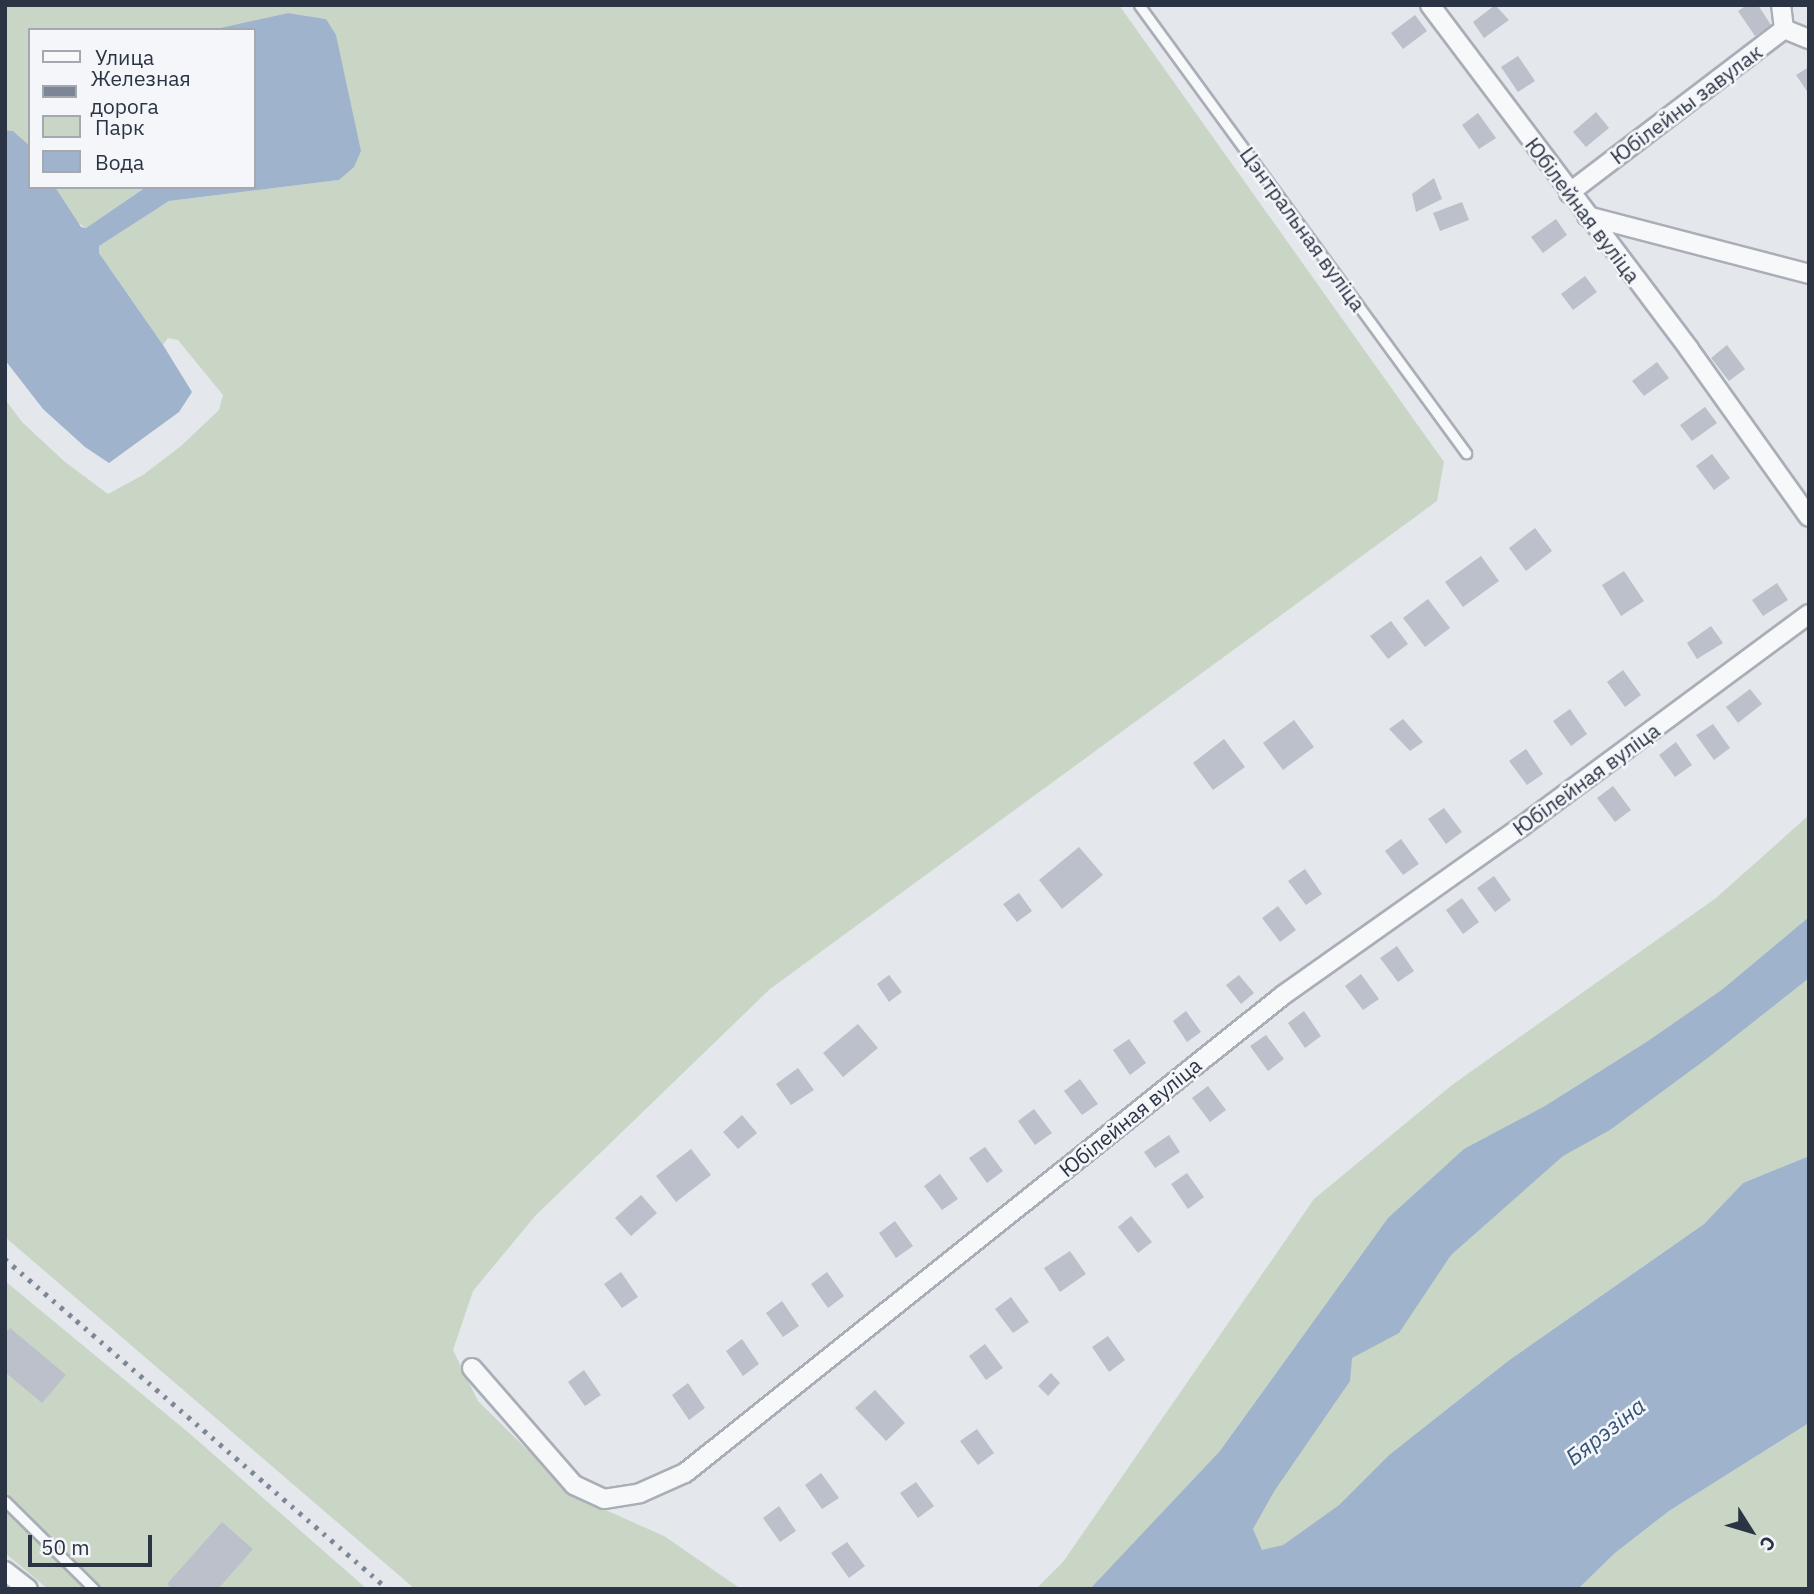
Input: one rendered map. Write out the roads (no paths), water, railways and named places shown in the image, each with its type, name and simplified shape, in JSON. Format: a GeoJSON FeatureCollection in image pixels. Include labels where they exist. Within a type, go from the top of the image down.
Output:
{"type":"FeatureCollection","features":[{"type":"Feature","properties":{"kind":"street","name":"Юбілейная вуліца"},"geometry":{"type":"LineString","coordinates":[[1430,5],[1689,349],[1809,517]]}},
{"type":"Feature","properties":{"kind":"street"},"geometry":{"type":"LineString","coordinates":[[1781,5],[1784,29],[1809,39]]}},
{"type":"Feature","properties":{"kind":"street","name":"Юбілейны завулак"},"geometry":{"type":"LineString","coordinates":[[1569,192],[1784,29]]}},
{"type":"Feature","properties":{"kind":"street"},"geometry":{"type":"LineString","coordinates":[[1587,216],[1808,274]]}},
{"type":"Feature","properties":{"kind":"street","name":"Юбілейная вуліца"},"geometry":{"type":"LineString","coordinates":[[472,1368],[574,1485],[604,1499],[640,1493],[685,1473],[1282,996],[1521,827],[1809,614]]}},
{"type":"Feature","properties":{"kind":"street"},"geometry":{"type":"LineString","coordinates":[[5,1570],[28,1589]]}},
{"type":"Feature","properties":{"kind":"lane","name":"Цэнтральная вуліца"},"geometry":{"type":"LineString","coordinates":[[1139,5],[1466,453]]}},
{"type":"Feature","properties":{"kind":"lane"},"geometry":{"type":"LineString","coordinates":[[5,1501],[94,1589]]}},
{"type":"Feature","properties":{"kind":"water"},"geometry":{"type":"Polygon","coordinates":[[[288,13],[326,19],[336,35],[361,151],[354,167],[339,180],[169,201],[99,246],[99,253],[192,392],[179,412],[109,463],[85,447],[43,409],[5,360],[5,130],[13,131],[28,144],[28,189],[56,189],[81,227],[86,228],[143,189],[256,189],[256,28],[220,28],[288,13]]]}},
{"type":"Feature","properties":{"kind":"water","name":"Бярэзіна"},"geometry":{"type":"Polygon","coordinates":[[[1809,917],[1809,978],[1610,1130],[1563,1156],[1451,1255],[1399,1333],[1352,1358],[1350,1381],[1275,1490],[1253,1529],[1262,1550],[1283,1545],[1339,1505],[1389,1455],[1508,1361],[1704,1224],[1743,1183],[1809,1156],[1809,1423],[1669,1511],[1615,1553],[1578,1589],[1090,1589],[1220,1451],[1388,1218],[1464,1149],[1545,1106],[1648,1041],[1723,989],[1809,917]]]}},
{"type":"Feature","properties":{"kind":"railway"},"geometry":{"type":"LineString","coordinates":[[5,1259],[388,1589]]}}]}
